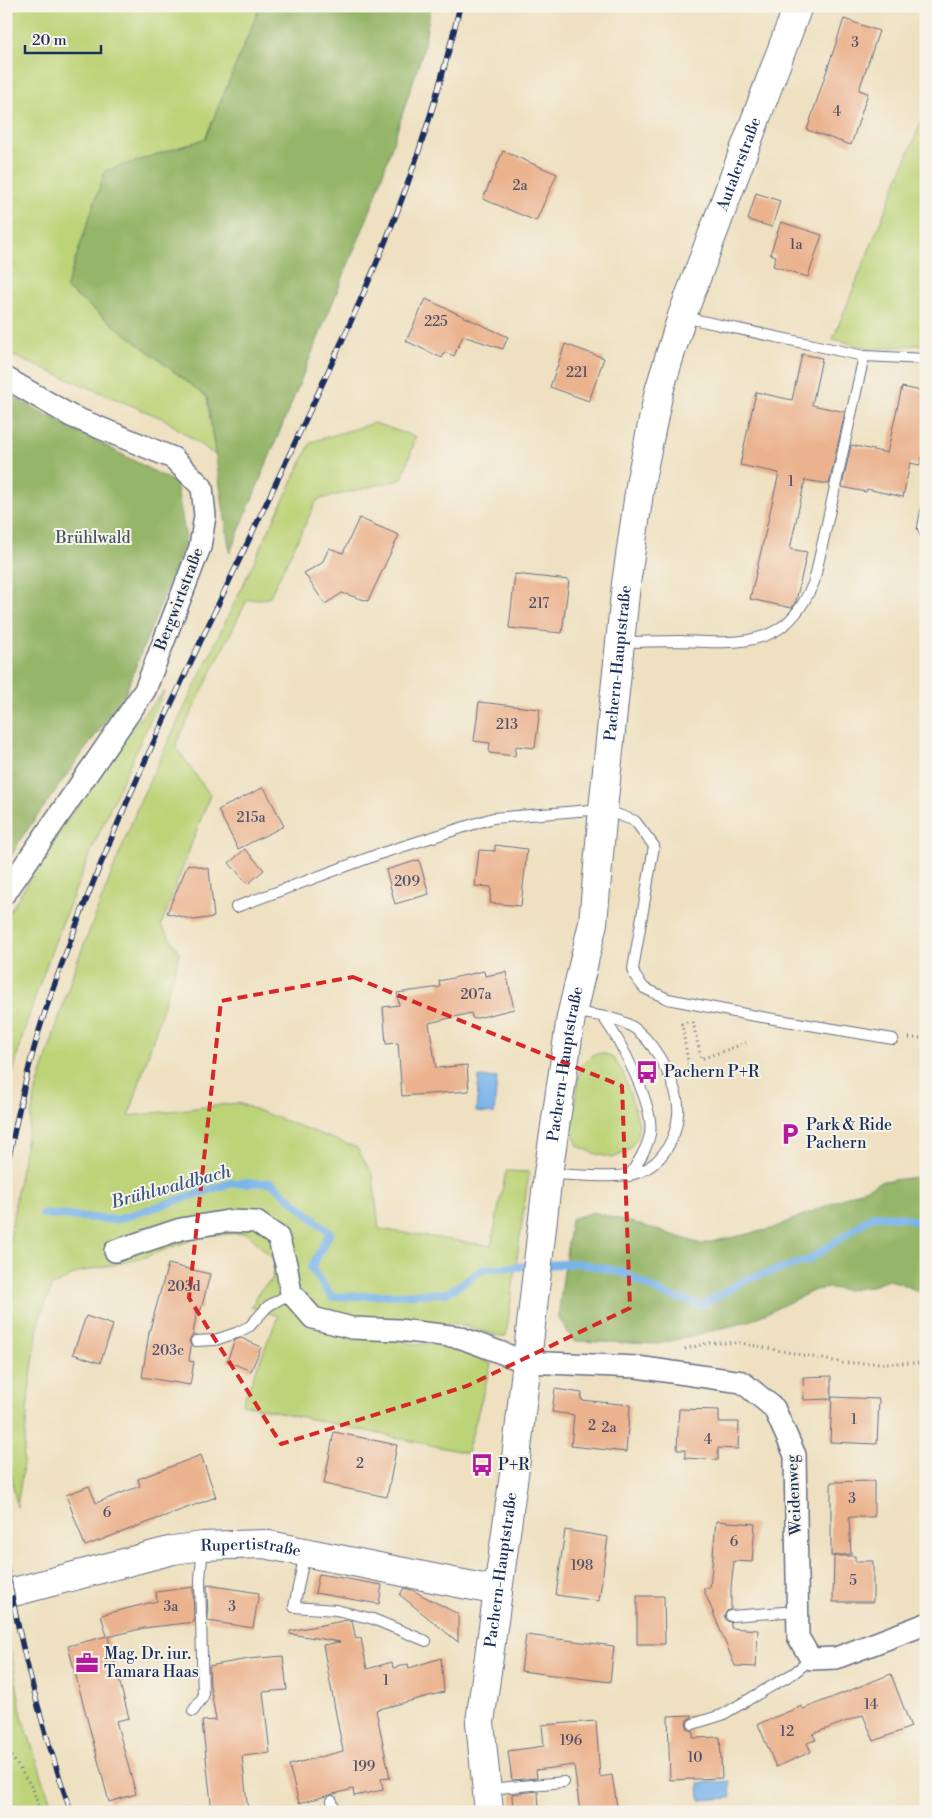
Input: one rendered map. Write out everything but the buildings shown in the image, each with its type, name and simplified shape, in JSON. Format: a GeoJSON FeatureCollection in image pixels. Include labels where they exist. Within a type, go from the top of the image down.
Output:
{"type":"FeatureCollection","features":[{"type":"Feature","properties":{"kind":"main road","name":"Autalerstraße"},"geometry":{"type":"LineString","coordinates":[[681,319],[798,6]]}},
{"type":"Feature","properties":{"kind":"main road","name":"Pachern-Hauptstraße"},"geometry":{"type":"LineString","coordinates":[[487,1800],[480,1722],[515,1467],[541,1226],[572,1012],[593,923],[626,584],[641,479],[659,391],[681,319]]}},
{"type":"Feature","properties":{"kind":"main road","name":"Rupertistraße"},"geometry":{"type":"LineString","coordinates":[[6,1594],[173,1550],[203,1546],[264,1544],[498,1592]]}},
{"type":"Feature","properties":{"kind":"street","name":"Bergwirtstraße"},"geometry":{"type":"LineString","coordinates":[[6,378],[71,416],[173,458],[202,486],[205,516],[200,547],[145,690],[7,887]]}},
{"type":"Feature","properties":{"kind":"street"},"geometry":{"type":"LineString","coordinates":[[116,1251],[181,1228],[228,1221],[256,1222],[278,1237],[286,1264],[291,1292]]}},
{"type":"Feature","properties":{"kind":"street","name":"Weidenweg"},"geometry":{"type":"LineString","coordinates":[[291,1292],[313,1318],[352,1328],[399,1330],[459,1337],[526,1362],[638,1367],[742,1382],[774,1408],[795,1455],[798,1637],[811,1659]]}},
{"type":"Feature","properties":{"kind":"street"},"geometry":{"type":"LineString","coordinates":[[811,1659],[836,1658],[926,1624]]}},
{"type":"Feature","properties":{"kind":"lane"},"geometry":{"type":"LineString","coordinates":[[681,319],[864,356],[925,360]]}},
{"type":"Feature","properties":{"kind":"lane"},"geometry":{"type":"LineString","coordinates":[[620,642],[720,642],[746,640],[768,635],[791,619],[800,608],[814,582],[864,356]]}},
{"type":"Feature","properties":{"kind":"lane"},"geometry":{"type":"LineString","coordinates":[[926,512],[922,528],[926,535]]}},
{"type":"Feature","properties":{"kind":"lane"},"geometry":{"type":"LineString","coordinates":[[236,907],[379,854],[493,818],[603,809],[635,821],[654,846],[633,969],[635,976],[644,988],[668,998],[704,1006],[893,1039]]}},
{"type":"Feature","properties":{"kind":"lane"},"geometry":{"type":"LineString","coordinates":[[548,1174],[629,1176],[653,1166],[665,1153],[674,1134],[679,1115],[672,1082],[654,1048],[637,1030],[603,1017],[572,1012]]}},
{"type":"Feature","properties":{"kind":"lane"},"geometry":{"type":"LineString","coordinates":[[603,1017],[626,1054],[648,1111],[650,1134],[640,1158],[629,1176]]}},
{"type":"Feature","properties":{"kind":"lane"},"geometry":{"type":"LineString","coordinates":[[196,1341],[215,1340],[243,1330],[250,1326],[268,1306],[291,1292]]}},
{"type":"Feature","properties":{"kind":"lane"},"geometry":{"type":"LineString","coordinates":[[193,1711],[203,1697],[200,1579],[203,1546]]}},
{"type":"Feature","properties":{"kind":"lane"},"geometry":{"type":"LineString","coordinates":[[305,1552],[294,1607],[336,1610],[373,1619],[426,1641]]}},
{"type":"Feature","properties":{"kind":"lane"},"geometry":{"type":"LineString","coordinates":[[731,1616],[798,1611]]}},
{"type":"Feature","properties":{"kind":"lane"},"geometry":{"type":"LineString","coordinates":[[693,1724],[722,1714],[794,1673],[811,1659]]}},
{"type":"Feature","properties":{"kind":"lane"},"geometry":{"type":"LineString","coordinates":[[487,1800],[564,1782]]}},
{"type":"Feature","properties":{"kind":"lane"},"geometry":{"type":"LineString","coordinates":[[332,1801],[334,1812]]}},
{"type":"Feature","properties":{"kind":"path"},"geometry":{"type":"LineString","coordinates":[[691,1081],[682,1024],[692,1021],[701,1059],[746,1043]]}},
{"type":"Feature","properties":{"kind":"path"},"geometry":{"type":"LineString","coordinates":[[680,1351],[708,1343],[741,1343],[843,1363],[926,1363]]}},
{"type":"Feature","properties":{"kind":"path"},"geometry":{"type":"LineString","coordinates":[[6,1748],[33,1789],[40,1812]]}},
{"type":"Feature","properties":{"kind":"highlighted area"},"geometry":{"type":"Polygon","coordinates":[[[353,977],[622,1086],[630,1308],[467,1386],[281,1444],[189,1298],[221,1001],[353,977]]]}},
{"type":"Feature","properties":{"kind":"green space"},"geometry":{"type":"Polygon","coordinates":[[[6,6],[256,6],[259,9],[205,139],[105,171],[66,288],[207,397],[215,455],[164,419],[6,353],[6,6]]]}},
{"type":"Feature","properties":{"kind":"green space"},"geometry":{"type":"Polygon","coordinates":[[[256,6],[431,6],[423,51],[373,204],[230,553],[207,397],[66,288],[105,171],[205,139],[259,9],[256,6]]]}},
{"type":"Feature","properties":{"kind":"green space"},"geometry":{"type":"Polygon","coordinates":[[[926,110],[926,344],[872,349],[833,339],[926,110]]]}},
{"type":"Feature","properties":{"kind":"green space","name":"Brühlwald"},"geometry":{"type":"Polygon","coordinates":[[[6,393],[176,483],[186,539],[125,694],[20,840],[11,857],[6,860],[6,393]]]}},
{"type":"Feature","properties":{"kind":"green space"},"geometry":{"type":"Polygon","coordinates":[[[374,423],[416,437],[402,479],[317,500],[269,598],[247,600],[175,746],[210,795],[161,925],[180,953],[129,1116],[238,1103],[357,1148],[373,1176],[379,1229],[491,1246],[506,1171],[529,1172],[506,1336],[499,1336],[453,1323],[404,1341],[416,1345],[445,1341],[491,1364],[467,1453],[242,1404],[278,1316],[251,1307],[261,1289],[272,1280],[274,1260],[247,1233],[204,1235],[140,1259],[79,1272],[52,1286],[39,1320],[29,1391],[22,1474],[17,1507],[6,1446],[6,1266],[18,1184],[36,1091],[74,970],[140,801],[311,442],[374,423]]]}},
{"type":"Feature","properties":{"kind":"green space"},"geometry":{"type":"Polygon","coordinates":[[[164,692],[106,817],[54,945],[24,1031],[6,1101],[6,918],[54,840],[131,728],[164,692]]]}},
{"type":"Feature","properties":{"kind":"green space"},"geometry":{"type":"Polygon","coordinates":[[[602,1053],[613,1058],[623,1072],[639,1123],[637,1138],[627,1152],[612,1158],[596,1154],[578,1146],[571,1129],[580,1067],[592,1055],[602,1053]]]}},
{"type":"Feature","properties":{"kind":"green space"},"geometry":{"type":"Polygon","coordinates":[[[926,1176],[926,1295],[900,1283],[888,1280],[869,1287],[848,1290],[829,1288],[815,1290],[750,1321],[659,1344],[573,1341],[558,1316],[571,1219],[593,1212],[701,1244],[771,1229],[883,1181],[926,1176]]]}},
{"type":"Feature","properties":{"kind":"green space"},"geometry":{"type":"Polygon","coordinates":[[[6,1605],[10,1646],[22,1716],[54,1812],[12,1812],[6,1804],[6,1605]]]}},
{"type":"Feature","properties":{"kind":"water"},"geometry":{"type":"Polygon","coordinates":[[[479,1077],[497,1078],[494,1114],[476,1112],[479,1077]]]}},
{"type":"Feature","properties":{"kind":"water"},"geometry":{"type":"Polygon","coordinates":[[[730,1781],[731,1798],[700,1800],[699,1783],[730,1781]]]}},
{"type":"Feature","properties":{"kind":"waterway","name":"Brühlwaldbach"},"geometry":{"type":"LineString","coordinates":[[42,1214],[116,1220],[231,1183],[272,1183],[330,1233],[311,1268],[332,1297],[447,1293],[484,1269],[578,1263],[622,1272],[665,1295],[702,1305],[747,1279],[809,1260],[873,1216],[901,1217],[926,1225]]}},
{"type":"Feature","properties":{"kind":"railway"},"geometry":{"type":"LineString","coordinates":[[6,1171],[32,1056],[43,1018],[69,945],[97,874],[158,732],[352,320],[375,267],[418,154],[445,66],[460,6]]}},
{"type":"Feature","properties":{"kind":"railway"},"geometry":{"type":"LineString","coordinates":[[6,1563],[33,1689],[71,1812]]}},
{"type":"Feature","properties":{"kind":"place","name":"Pachern P+R"},"geometry":{"type":"Point","coordinates":[647,1072]}},
{"type":"Feature","properties":{"kind":"place","name":"Park & Ride Pachern"},"geometry":{"type":"Point","coordinates":[790,1134]}},
{"type":"Feature","properties":{"kind":"place","name":"P+R"},"geometry":{"type":"Point","coordinates":[482,1465]}},
{"type":"Feature","properties":{"kind":"place","name":"Mag. Dr. iur. Tamara Haas"},"geometry":{"type":"Point","coordinates":[87,1663]}}]}
